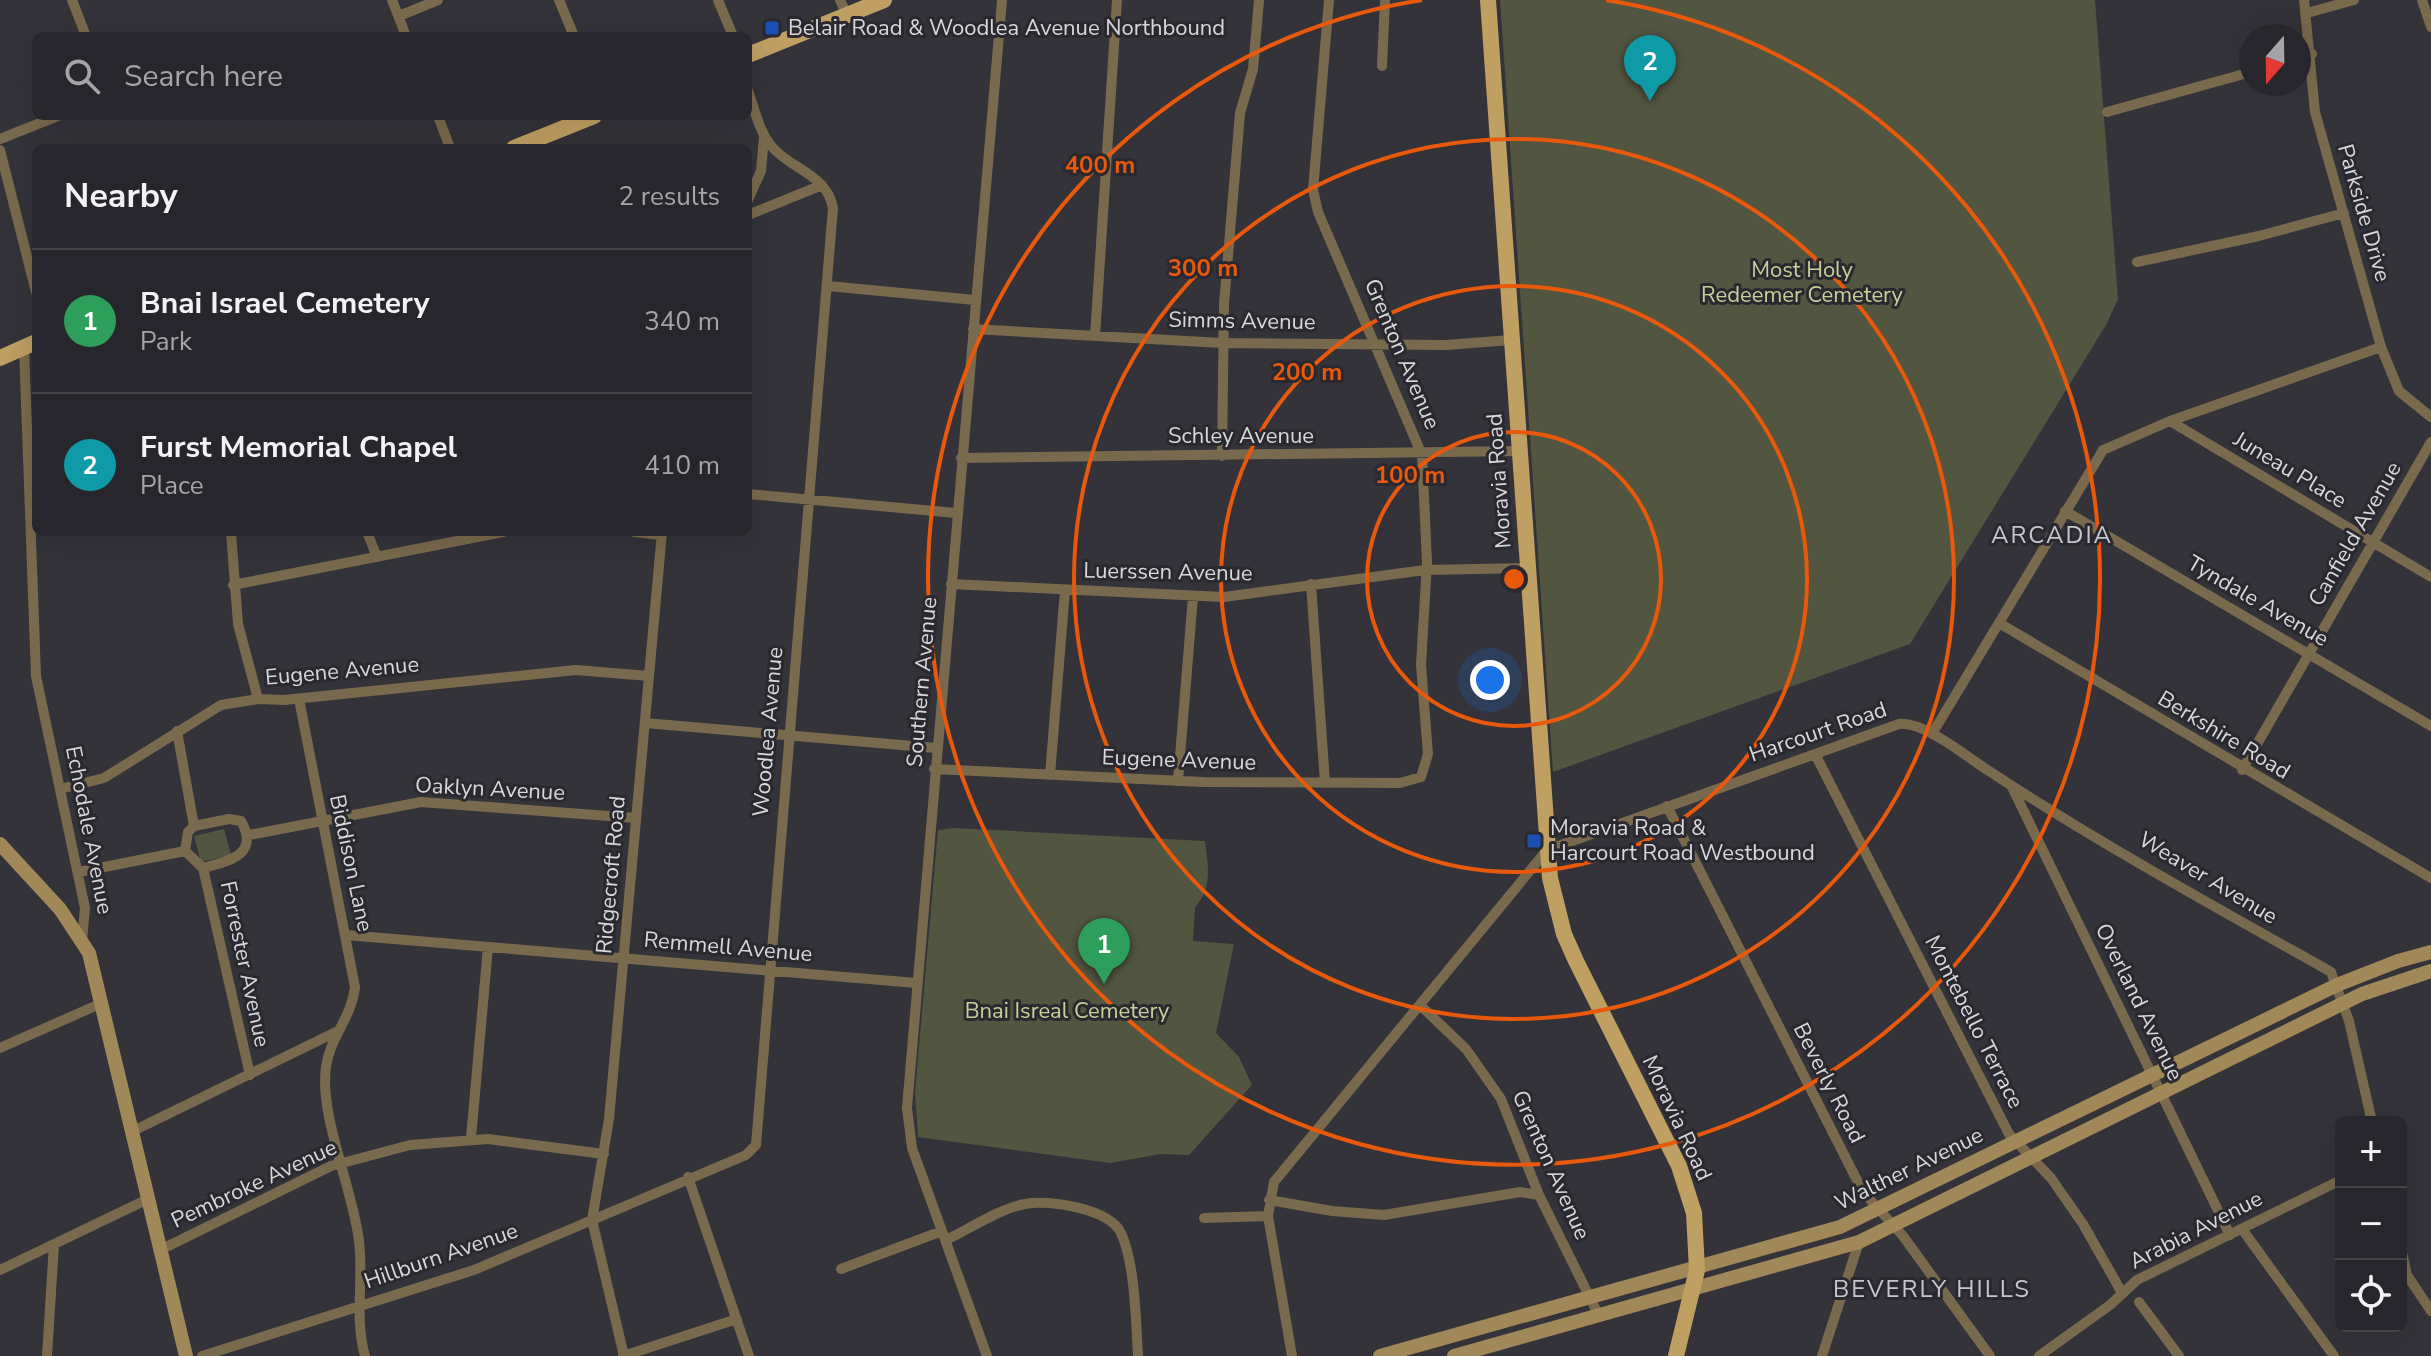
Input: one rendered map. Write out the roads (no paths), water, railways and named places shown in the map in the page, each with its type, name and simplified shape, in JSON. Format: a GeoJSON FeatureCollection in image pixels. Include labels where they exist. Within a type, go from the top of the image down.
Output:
{"type":"FeatureCollection","features":[{"type":"Feature","properties":{"kind":"main road"},"geometry":{"type":"LineString","coordinates":[[752,53],[844,8],[884,0]]}},
{"type":"Feature","properties":{"kind":"main road","name":"Moravia Road"},"geometry":{"type":"LineString","coordinates":[[1488,0],[1547,850],[1553,898],[1564,934],[1684,1180],[1694,1213],[1695,1290],[1676,1356]]}},
{"type":"Feature","properties":{"kind":"main road"},"geometry":{"type":"LineString","coordinates":[[524,144],[584,120]]}},
{"type":"Feature","properties":{"kind":"main road"},"geometry":{"type":"LineString","coordinates":[[0,358],[30,345]]}},
{"type":"Feature","properties":{"kind":"main road"},"geometry":{"type":"LineString","coordinates":[[0,844],[60,909],[82,940]]}},
{"type":"Feature","properties":{"kind":"main road","name":"Echodale Avenue"},"geometry":{"type":"LineString","coordinates":[[82,940],[94,966],[186,1356]]}},
{"type":"Feature","properties":{"kind":"main road","name":"Walther Avenue"},"geometry":{"type":"LineString","coordinates":[[1380,1356],[1815,1237],[1877,1211],[2337,985],[2398,961],[2431,952]]}},
{"type":"Feature","properties":{"kind":"main road","name":"Walther Avenue"},"geometry":{"type":"LineString","coordinates":[[1454,1356],[1859,1242],[2344,1003],[2385,984],[2431,971]]}},
{"type":"Feature","properties":{"kind":"street"},"geometry":{"type":"LineString","coordinates":[[72,0],[84,32]]}},
{"type":"Feature","properties":{"kind":"street"},"geometry":{"type":"LineString","coordinates":[[392,0],[405,32]]}},
{"type":"Feature","properties":{"kind":"street"},"geometry":{"type":"LineString","coordinates":[[399,16],[438,0]]}},
{"type":"Feature","properties":{"kind":"street"},"geometry":{"type":"LineString","coordinates":[[559,0],[572,32]]}},
{"type":"Feature","properties":{"kind":"street"},"geometry":{"type":"LineString","coordinates":[[718,0],[731,32]]}},
{"type":"Feature","properties":{"kind":"street","name":"Southern Avenue"},"geometry":{"type":"LineString","coordinates":[[987,1356],[912,1148],[908,1126],[916,983],[1002,0]]}},
{"type":"Feature","properties":{"kind":"street"},"geometry":{"type":"LineString","coordinates":[[1095,336],[1117,0]]}},
{"type":"Feature","properties":{"kind":"street"},"geometry":{"type":"LineString","coordinates":[[1222,456],[1222,343],[1240,113],[1253,69],[1259,0]]}},
{"type":"Feature","properties":{"kind":"street","name":"Grenton Avenue"},"geometry":{"type":"LineString","coordinates":[[1329,0],[1313,190],[1318,212],[1422,455],[1425,570],[1421,665],[1428,754],[1421,777]]}},
{"type":"Feature","properties":{"kind":"street"},"geometry":{"type":"LineString","coordinates":[[1382,66],[1385,0]]}},
{"type":"Feature","properties":{"kind":"street","name":"Parkside Drive"},"geometry":{"type":"LineString","coordinates":[[2304,0],[2312,54],[2315,112],[2381,347],[2399,391],[2431,417]]}},
{"type":"Feature","properties":{"kind":"street"},"geometry":{"type":"LineString","coordinates":[[2307,13],[2354,0]]}},
{"type":"Feature","properties":{"kind":"street"},"geometry":{"type":"LineString","coordinates":[[2422,0],[2431,27]]}},
{"type":"Feature","properties":{"kind":"street"},"geometry":{"type":"LineString","coordinates":[[2107,112],[2239,75]]}},
{"type":"Feature","properties":{"kind":"street"},"geometry":{"type":"LineString","coordinates":[[752,102],[764,135],[781,156],[822,185]]}},
{"type":"Feature","properties":{"kind":"street"},"geometry":{"type":"LineString","coordinates":[[0,139],[48,120]]}},
{"type":"Feature","properties":{"kind":"street"},"geometry":{"type":"LineString","coordinates":[[440,120],[448,144]]}},
{"type":"Feature","properties":{"kind":"street"},"geometry":{"type":"LineString","coordinates":[[752,191],[761,171],[764,135]]}},
{"type":"Feature","properties":{"kind":"street"},"geometry":{"type":"LineString","coordinates":[[0,150],[32,276]]}},
{"type":"Feature","properties":{"kind":"street"},"geometry":{"type":"LineString","coordinates":[[752,213],[822,185]]}},
{"type":"Feature","properties":{"kind":"street","name":"Woodlea Avenue"},"geometry":{"type":"LineString","coordinates":[[688,1177],[746,1155],[756,1145],[787,735],[828,286],[833,208],[830,195],[822,185]]}},
{"type":"Feature","properties":{"kind":"street"},"geometry":{"type":"LineString","coordinates":[[2137,262],[2244,240],[2344,213]]}},
{"type":"Feature","properties":{"kind":"street"},"geometry":{"type":"LineString","coordinates":[[828,286],[975,300]]}},
{"type":"Feature","properties":{"kind":"street","name":"Simms Avenue"},"geometry":{"type":"LineString","coordinates":[[973,329],[1222,343],[1446,345],[1511,340]]}},
{"type":"Feature","properties":{"kind":"street","name":"Echodale Avenue"},"geometry":{"type":"LineString","coordinates":[[30,345],[32,455]]}},
{"type":"Feature","properties":{"kind":"street"},"geometry":{"type":"LineString","coordinates":[[1932,734],[2103,450],[2170,421],[2381,347]]}},
{"type":"Feature","properties":{"kind":"street","name":"Juneau Place"},"geometry":{"type":"LineString","coordinates":[[2170,421],[2431,577]]}},
{"type":"Feature","properties":{"kind":"street","name":"Canfield Avenue"},"geometry":{"type":"LineString","coordinates":[[2242,770],[2431,442]]}},
{"type":"Feature","properties":{"kind":"street","name":"Schley Avenue"},"geometry":{"type":"LineString","coordinates":[[961,458],[1422,455],[1520,451]]}},
{"type":"Feature","properties":{"kind":"street"},"geometry":{"type":"LineString","coordinates":[[752,494],[956,513]]}},
{"type":"Feature","properties":{"kind":"street","name":"Tyndale Avenue"},"geometry":{"type":"LineString","coordinates":[[2065,511],[2431,726]]}},
{"type":"Feature","properties":{"kind":"street","name":"Echodale Avenue"},"geometry":{"type":"LineString","coordinates":[[33,536],[36,676],[79,872],[86,921],[82,940]]}},
{"type":"Feature","properties":{"kind":"street"},"geometry":{"type":"LineString","coordinates":[[231,536],[238,624],[258,699]]}},
{"type":"Feature","properties":{"kind":"street"},"geometry":{"type":"LineString","coordinates":[[369,536],[377,557]]}},
{"type":"Feature","properties":{"kind":"street"},"geometry":{"type":"LineString","coordinates":[[233,585],[470,536]]}},
{"type":"Feature","properties":{"kind":"street","name":"Ridgecroft Road"},"geometry":{"type":"LineString","coordinates":[[592,1220],[604,1154],[624,958],[662,536]]}},
{"type":"Feature","properties":{"kind":"street","name":"Luerssen Avenue"},"geometry":{"type":"LineString","coordinates":[[951,584],[1246,596],[1311,584],[1425,570],[1527,568]]}},
{"type":"Feature","properties":{"kind":"street"},"geometry":{"type":"LineString","coordinates":[[1311,584],[1325,783]]}},
{"type":"Feature","properties":{"kind":"street"},"geometry":{"type":"LineString","coordinates":[[1050,775],[1065,590]]}},
{"type":"Feature","properties":{"kind":"street"},"geometry":{"type":"LineString","coordinates":[[1178,781],[1193,596]]}},
{"type":"Feature","properties":{"kind":"street","name":"Berkshire Road"},"geometry":{"type":"LineString","coordinates":[[1999,623],[2242,770],[2431,878]]}},
{"type":"Feature","properties":{"kind":"street","name":"Eugene Avenue"},"geometry":{"type":"LineString","coordinates":[[60,789],[104,778],[221,705],[576,670],[649,676]]}},
{"type":"Feature","properties":{"kind":"street","name":"Biddison Lane"},"geometry":{"type":"LineString","coordinates":[[299,699],[355,987],[348,1014],[336,1032],[325,1079],[359,1243],[357,1307],[365,1356]]}},
{"type":"Feature","properties":{"kind":"street"},"geometry":{"type":"LineString","coordinates":[[645,723],[936,748]]}},
{"type":"Feature","properties":{"kind":"street","name":"Harcourt Road"},"geometry":{"type":"LineString","coordinates":[[1547,850],[1899,724],[1914,725],[1932,734]]}},
{"type":"Feature","properties":{"kind":"street"},"geometry":{"type":"LineString","coordinates":[[177,731],[194,826]]}},
{"type":"Feature","properties":{"kind":"street","name":"Weaver Avenue"},"geometry":{"type":"LineString","coordinates":[[1932,734],[2011,786],[2331,972],[2344,1003],[2371,1116]]}},
{"type":"Feature","properties":{"kind":"street","name":"Montebello Terrace"},"geometry":{"type":"LineString","coordinates":[[1815,754],[2016,1142],[2032,1155],[2083,1224],[2121,1291]]}},
{"type":"Feature","properties":{"kind":"street","name":"Eugene Avenue"},"geometry":{"type":"LineString","coordinates":[[934,769],[1178,781],[1400,783],[1421,777]]}},
{"type":"Feature","properties":{"kind":"street","name":"Overland Avenue"},"geometry":{"type":"LineString","coordinates":[[2011,786],[2230,1235]]}},
{"type":"Feature","properties":{"kind":"street","name":"Oaklyn Avenue"},"geometry":{"type":"LineString","coordinates":[[249,835],[421,802],[636,818]]}},
{"type":"Feature","properties":{"kind":"street","name":"Beverly Road"},"geometry":{"type":"LineString","coordinates":[[1667,806],[1843,1156],[1877,1211],[1892,1224],[1990,1356]]}},
{"type":"Feature","properties":{"kind":"street"},"geometry":{"type":"LineString","coordinates":[[79,872],[185,851],[188,832],[194,826],[229,819],[241,821],[249,835],[248,845],[236,857],[203,868]]}},
{"type":"Feature","properties":{"kind":"street"},"geometry":{"type":"LineString","coordinates":[[1292,1356],[1268,1216],[1274,1182],[1547,850]]}},
{"type":"Feature","properties":{"kind":"street","name":"Forrester Avenue"},"geometry":{"type":"LineString","coordinates":[[185,851],[203,868],[250,1075]]}},
{"type":"Feature","properties":{"kind":"street","name":"Remmell Avenue"},"geometry":{"type":"LineString","coordinates":[[346,935],[916,983]]}},
{"type":"Feature","properties":{"kind":"street"},"geometry":{"type":"LineString","coordinates":[[471,1138],[488,947]]}},
{"type":"Feature","properties":{"kind":"street"},"geometry":{"type":"LineString","coordinates":[[0,1048],[102,1003]]}},
{"type":"Feature","properties":{"kind":"street","name":"Grenton Avenue"},"geometry":{"type":"LineString","coordinates":[[1420,1005],[1466,1049],[1491,1083],[1509,1116],[1539,1195],[1599,1316]]}},
{"type":"Feature","properties":{"kind":"street"},"geometry":{"type":"LineString","coordinates":[[131,1132],[336,1032]]}},
{"type":"Feature","properties":{"kind":"street","name":"Pembroke Avenue"},"geometry":{"type":"LineString","coordinates":[[160,1250],[342,1162],[410,1145],[471,1138],[604,1154]]}},
{"type":"Feature","properties":{"kind":"street"},"geometry":{"type":"LineString","coordinates":[[688,1177],[749,1356]]}},
{"type":"Feature","properties":{"kind":"street","name":"Hillburn Avenue"},"geometry":{"type":"LineString","coordinates":[[202,1356],[474,1270],[688,1177]]}},
{"type":"Feature","properties":{"kind":"street","name":"Arabia Avenue"},"geometry":{"type":"LineString","coordinates":[[2039,1356],[2110,1305],[2121,1291],[2335,1183]]}},
{"type":"Feature","properties":{"kind":"street"},"geometry":{"type":"LineString","coordinates":[[1269,1200],[1354,1214],[1384,1215],[1520,1192],[1539,1195]]}},
{"type":"Feature","properties":{"kind":"street","name":"Pembroke Avenue"},"geometry":{"type":"LineString","coordinates":[[0,1270],[148,1199]]}},
{"type":"Feature","properties":{"kind":"street"},"geometry":{"type":"LineString","coordinates":[[841,1269],[944,1236],[1021,1205],[1034,1203],[1090,1210],[1117,1226],[1126,1250],[1138,1356]]}},
{"type":"Feature","properties":{"kind":"street"},"geometry":{"type":"LineString","coordinates":[[1204,1218],[1268,1216]]}},
{"type":"Feature","properties":{"kind":"street"},"geometry":{"type":"LineString","coordinates":[[592,1220],[624,1356],[737,1319]]}},
{"type":"Feature","properties":{"kind":"street"},"geometry":{"type":"LineString","coordinates":[[2242,1229],[2334,1356]]}},
{"type":"Feature","properties":{"kind":"street"},"geometry":{"type":"LineString","coordinates":[[1822,1356],[1859,1242]]}},
{"type":"Feature","properties":{"kind":"street"},"geometry":{"type":"LineString","coordinates":[[47,1356],[54,1244]]}},
{"type":"Feature","properties":{"kind":"street"},"geometry":{"type":"LineString","coordinates":[[2404,1260],[2407,1275],[2431,1311]]}},
{"type":"Feature","properties":{"kind":"street"},"geometry":{"type":"LineString","coordinates":[[2139,1302],[2179,1356]]}},
{"type":"Feature","properties":{"kind":"place","name":"Belair Road & Woodlea Avenue Northbound"},"geometry":{"type":"Point","coordinates":[772,28]}},
{"type":"Feature","properties":{"kind":"place","name":"Furst Memorial Chapel"},"geometry":{"type":"Point","coordinates":[1650,101]}},
{"type":"Feature","properties":{"kind":"place","name":"Moravia Road & Harcourt Road Westbound"},"geometry":{"type":"Point","coordinates":[1534,841]}},
{"type":"Feature","properties":{"kind":"place","name":"Bnai Israel Cemetery"},"geometry":{"type":"Point","coordinates":[1104,984]}},
{"type":"Feature","properties":{"kind":"district","name":"ARCADIA"},"geometry":{"type":"Point","coordinates":[2052,535]}},
{"type":"Feature","properties":{"kind":"district","name":"BEVERLY HILLS"},"geometry":{"type":"Point","coordinates":[1932,1289]}},
{"type":"Feature","properties":{"kind":"park label","name":"Most Holy Redeemer Cemetery"},"geometry":{"type":"Point","coordinates":[1802,282]}},
{"type":"Feature","properties":{"kind":"park label","name":"Bnai Isreal Cemetery"},"geometry":{"type":"Point","coordinates":[1067,1011]}}]}
